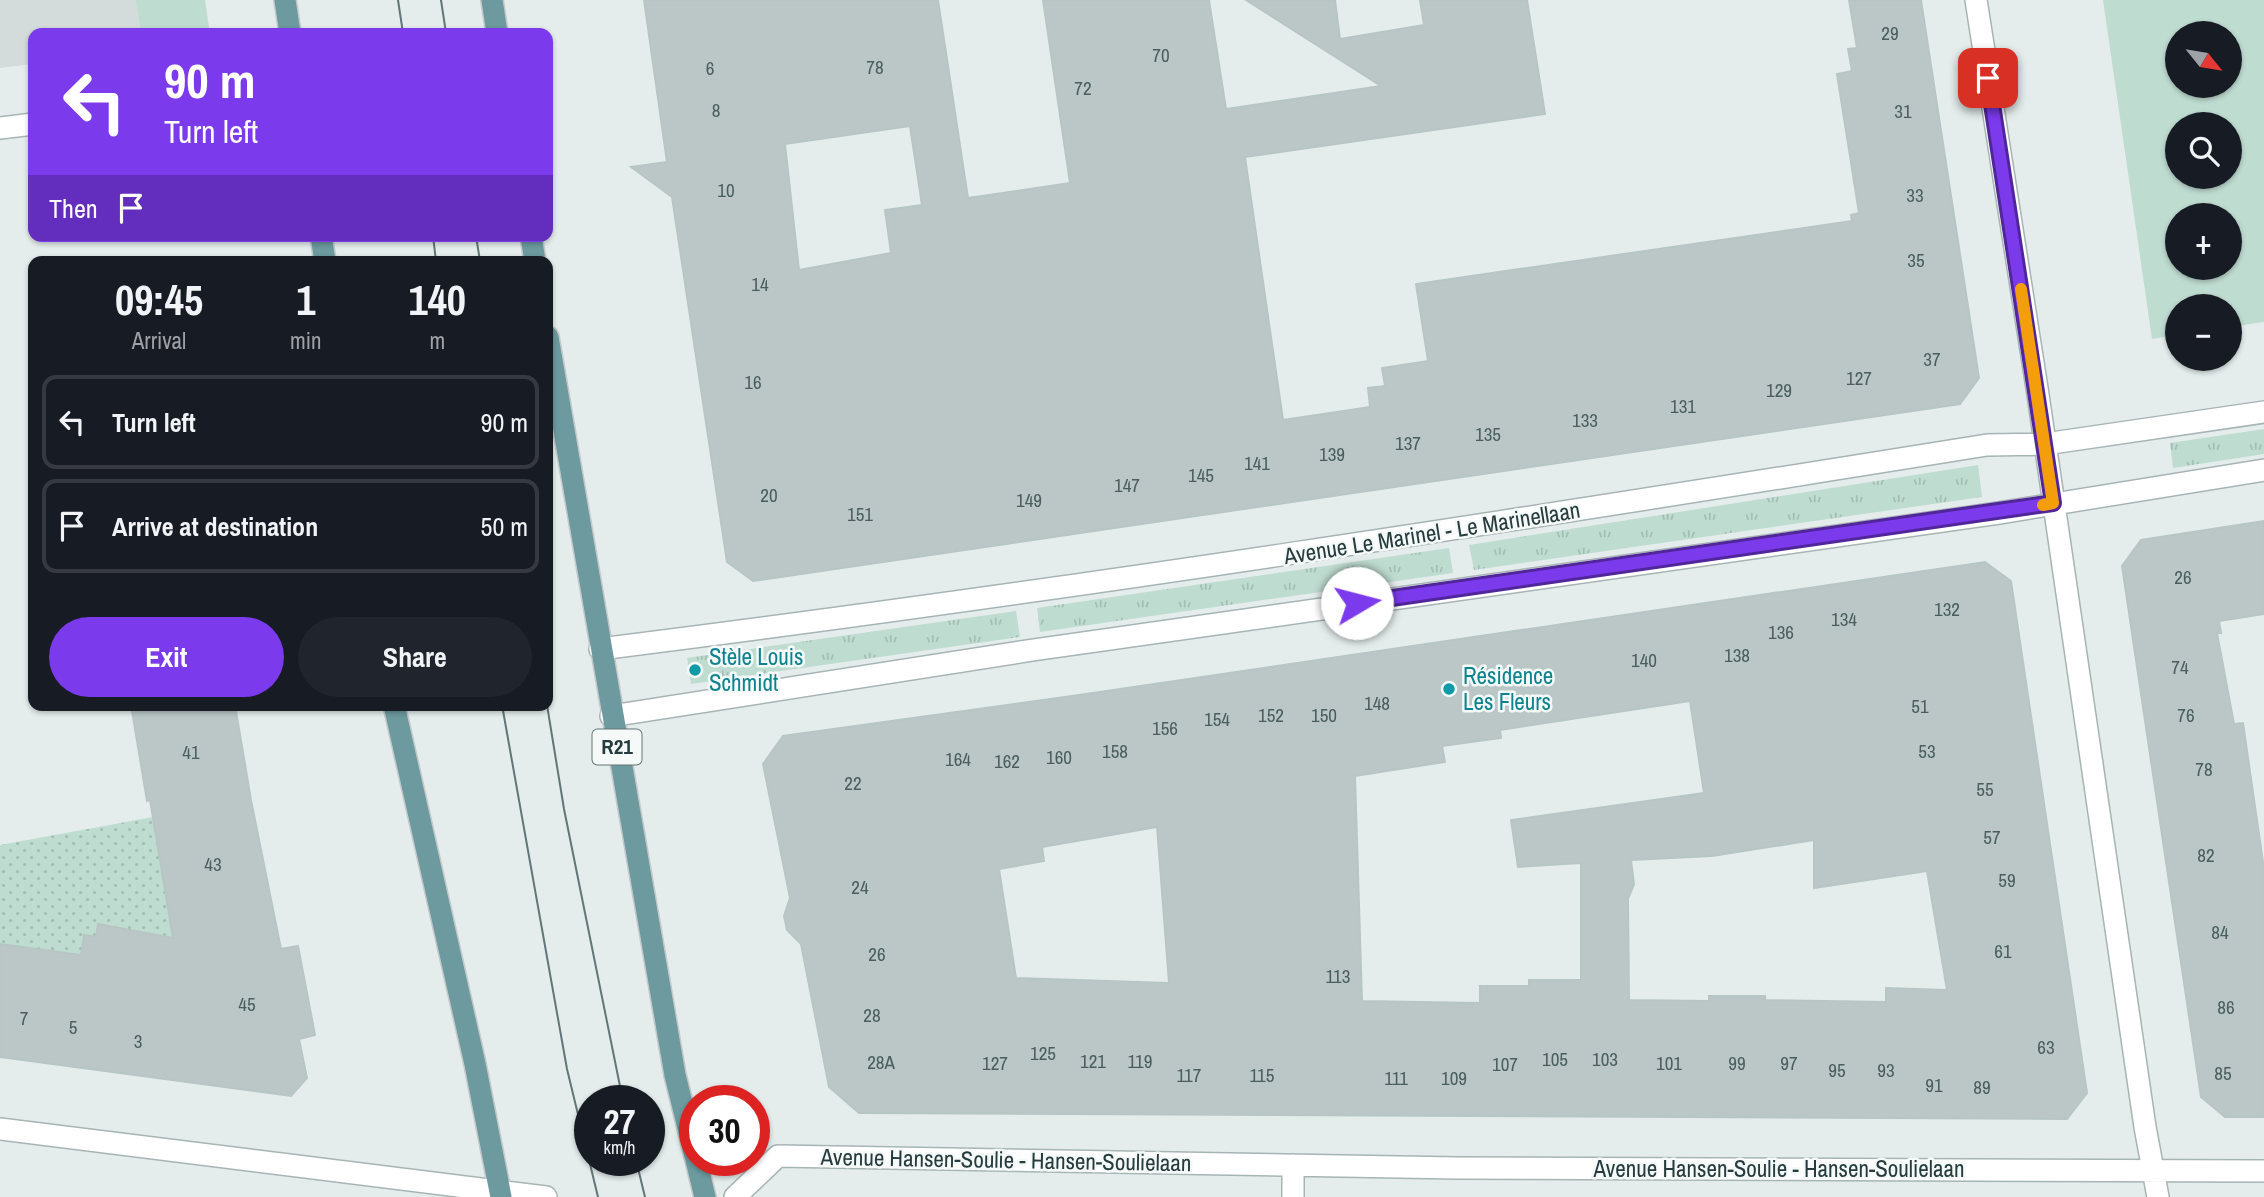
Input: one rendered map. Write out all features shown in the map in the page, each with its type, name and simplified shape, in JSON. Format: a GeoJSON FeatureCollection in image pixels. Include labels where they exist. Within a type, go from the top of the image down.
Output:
{"type":"FeatureCollection","features":[{"type":"Feature","properties":{"kind":"main road"},"geometry":{"type":"LineString","coordinates":[[285,0],[289,28]]}},
{"type":"Feature","properties":{"kind":"main road"},"geometry":{"type":"LineString","coordinates":[[492,0],[496,28]]}},
{"type":"Feature","properties":{"kind":"main road","name":"R21"},"geometry":{"type":"LineString","coordinates":[[553,367],[611,716],[679,1092]]}},
{"type":"Feature","properties":{"kind":"main road"},"geometry":{"type":"LineString","coordinates":[[395,711],[475,1064],[501,1194]]}},
{"type":"Feature","properties":{"kind":"main road","name":"R21"},"geometry":{"type":"LineString","coordinates":[[700,1176],[705,1197]]}},
{"type":"Feature","properties":{"kind":"street"},"geometry":{"type":"LineString","coordinates":[[1976,0],[2158,1197]]}},
{"type":"Feature","properties":{"kind":"street"},"geometry":{"type":"LineString","coordinates":[[0,128],[28,125]]}},
{"type":"Feature","properties":{"kind":"street","name":"Avenue Le Marinel - Le Marinellaan"},"geometry":{"type":"LineString","coordinates":[[600,649],[1025,594],[1987,445],[2045,443],[2264,412]]}},
{"type":"Feature","properties":{"kind":"street"},"geometry":{"type":"LineString","coordinates":[[611,716],[1033,650],[2053,503],[2264,470]]}},
{"type":"Feature","properties":{"kind":"street"},"geometry":{"type":"LineString","coordinates":[[0,1129],[501,1194],[546,1197]]}},
{"type":"Feature","properties":{"kind":"street","name":"Avenue Hansen-Soulie - Hansen-Soulielaan"},"geometry":{"type":"LineString","coordinates":[[735,1197],[778,1156],[1457,1168],[2264,1171]]}},
{"type":"Feature","properties":{"kind":"street"},"geometry":{"type":"LineString","coordinates":[[1293,1165],[1293,1197]]}},
{"type":"Feature","properties":{"kind":"shaded area"},"geometry":{"type":"Polygon","coordinates":[[[0,0],[205,0],[209,28],[28,28],[28,65],[0,68],[0,0]]]}},
{"type":"Feature","properties":{"kind":"green space"},"geometry":{"type":"Polygon","coordinates":[[[136,0],[205,0],[209,28],[140,28],[136,0]]]}},
{"type":"Feature","properties":{"kind":"green space"},"geometry":{"type":"Polygon","coordinates":[[[2103,0],[2264,0],[2264,322],[2242,325],[2242,294],[2165,294],[2165,337],[2152,339],[2103,0]]]}},
{"type":"Feature","properties":{"kind":"green space"},"geometry":{"type":"Polygon","coordinates":[[[2264,429],[2264,454],[2173,468],[2170,443],[2264,429]]]}},
{"type":"Feature","properties":{"kind":"green space"},"geometry":{"type":"Polygon","coordinates":[[[1978,465],[1982,497],[1474,570],[1469,545],[1978,465]]]}},
{"type":"Feature","properties":{"kind":"green space"},"geometry":{"type":"Polygon","coordinates":[[[1449,548],[1453,573],[1040,632],[1037,608],[1449,548]]]}},
{"type":"Feature","properties":{"kind":"green space"},"geometry":{"type":"Polygon","coordinates":[[[1016,611],[1020,637],[691,684],[687,658],[1016,611]]]}},
{"type":"Feature","properties":{"kind":"green space"},"geometry":{"type":"Polygon","coordinates":[[[153,817],[218,973],[98,925],[96,937],[84,935],[81,957],[0,944],[0,845],[153,817]]]}},
{"type":"Feature","properties":{"kind":"building"},"geometry":{"type":"Polygon","coordinates":[[[644,0],[938,0],[968,198],[1070,183],[1043,0],[1209,0],[1226,109],[1381,86],[1246,0],[1335,0],[1340,39],[1424,25],[1420,0],[1527,0],[1545,114],[1245,157],[1283,420],[1370,407],[1368,388],[1385,386],[1382,368],[1428,361],[1416,284],[1852,221],[1851,215],[1859,213],[1837,74],[1852,71],[1848,49],[1857,48],[1849,0],[1921,0],[1979,378],[1960,404],[753,581],[727,562],[672,197],[631,167],[667,162],[644,0]],[[910,126],[785,144],[799,270],[891,253],[885,210],[922,205],[910,126]]]}},
{"type":"Feature","properties":{"kind":"building"},"geometry":{"type":"Polygon","coordinates":[[[2264,521],[2264,614],[2219,621],[2221,633],[2217,633],[2234,724],[2243,723],[2264,869],[2264,1117],[2225,1117],[2201,1097],[2122,566],[2141,540],[2264,521]]]}},
{"type":"Feature","properties":{"kind":"building"},"geometry":{"type":"Polygon","coordinates":[[[1985,562],[2011,581],[2087,1093],[2067,1119],[859,1113],[829,1087],[801,944],[787,930],[784,916],[790,898],[763,764],[783,736],[1985,562]],[[1690,701],[1500,730],[1501,738],[1442,746],[1445,762],[1355,776],[1362,1001],[1480,1003],[1480,986],[1529,986],[1529,980],[1581,980],[1581,863],[1518,867],[1511,820],[1704,793],[1690,701]],[[1157,827],[1042,847],[1044,861],[999,869],[1016,978],[1169,983],[1157,827]],[[1814,840],[1712,856],[1631,860],[1634,884],[1628,899],[1629,1000],[1709,1001],[1709,996],[1765,996],[1765,1000],[1886,1002],[1886,988],[1947,990],[1927,871],[1814,888],[1814,840]]]}},
{"type":"Feature","properties":{"kind":"building"},"geometry":{"type":"Polygon","coordinates":[[[132,711],[236,711],[281,949],[298,946],[315,1035],[299,1039],[307,1078],[291,1096],[0,1057],[0,944],[81,955],[84,935],[96,937],[98,924],[173,938],[150,800],[147,801],[132,711]]]}},
{"type":"Feature","properties":{"kind":"tram line"},"geometry":{"type":"LineString","coordinates":[[398,0],[402,28]]}},
{"type":"Feature","properties":{"kind":"tram line"},"geometry":{"type":"LineString","coordinates":[[441,0],[445,28]]}},
{"type":"Feature","properties":{"kind":"tram line"},"geometry":{"type":"LineString","coordinates":[[434,242],[435,256]]}},
{"type":"Feature","properties":{"kind":"tram line"},"geometry":{"type":"LineString","coordinates":[[477,242],[479,256]]}},
{"type":"Feature","properties":{"kind":"tram line"},"geometry":{"type":"LineString","coordinates":[[503,711],[567,1069],[598,1197]]}},
{"type":"Feature","properties":{"kind":"tram line"},"geometry":{"type":"LineString","coordinates":[[548,711],[564,809],[620,1085]]}},
{"type":"Feature","properties":{"kind":"tram line"},"geometry":{"type":"LineString","coordinates":[[640,1176],[645,1197]]}},
{"type":"Feature","properties":{"kind":"slow traffic"},"geometry":{"type":"LineString","coordinates":[[2021,289],[2053,503],[2043,505]]}},
{"type":"Feature","properties":{"kind":"place","name":"Stèle Louis Schmidt"},"geometry":{"type":"Point","coordinates":[695,670]}},
{"type":"Feature","properties":{"kind":"place","name":"Résidence Les Fleurs"},"geometry":{"type":"Point","coordinates":[1449,689]}},
{"type":"Feature","properties":{"kind":"route"},"geometry":{"type":"LineString","coordinates":[[1357,603],[1999,513],[2053,503],[1988,78]]}}]}
